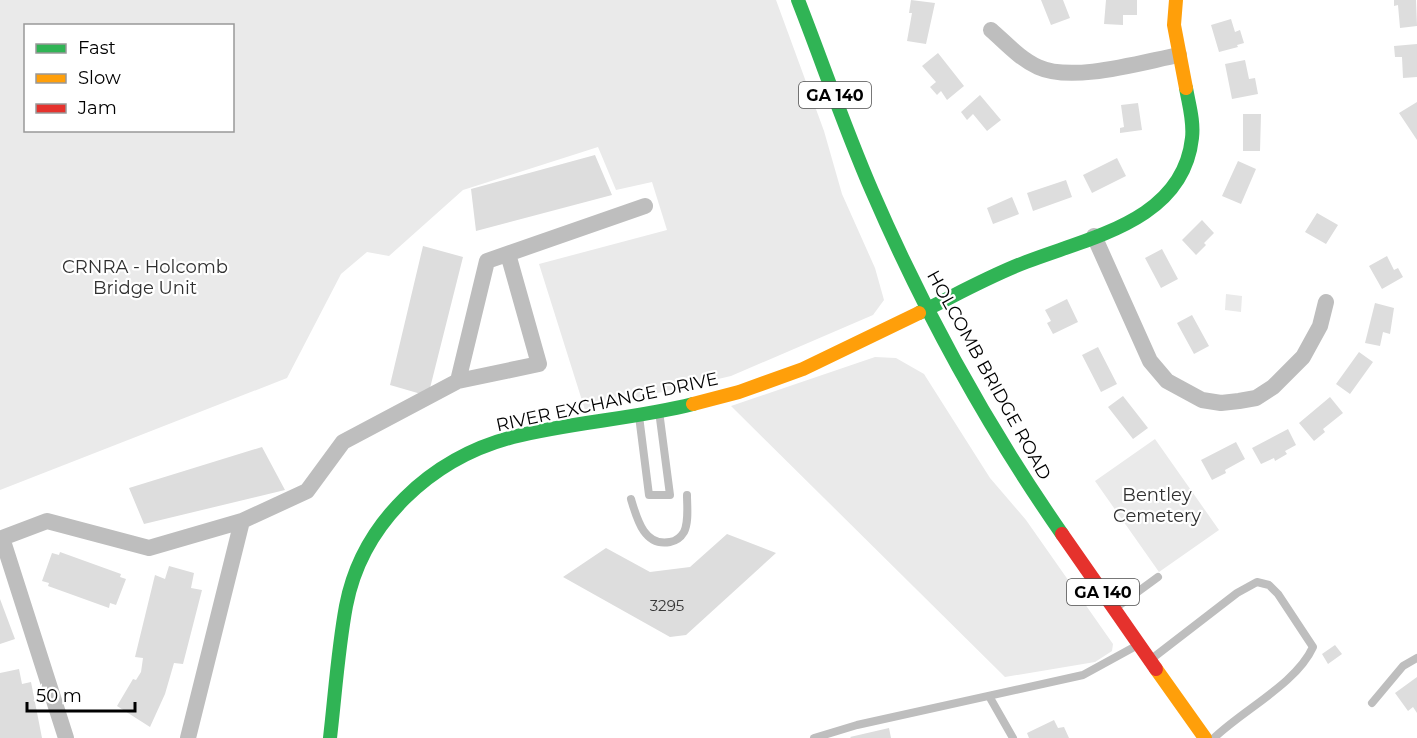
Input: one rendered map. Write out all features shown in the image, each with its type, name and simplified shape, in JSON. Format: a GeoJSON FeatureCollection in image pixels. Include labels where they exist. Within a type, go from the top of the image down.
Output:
{"type":"FeatureCollection","features":[{"type":"Feature","properties":{"kind":"street","name":"HOLCOMB BRIDGE ROAD"},"geometry":{"type":"LineString","coordinates":[[798,0],[872,191],[928,309],[1003,444],[1042,505],[1205,738]]}},
{"type":"Feature","properties":{"kind":"street","name":"RIVER EXCHANGE DRIVE"},"geometry":{"type":"LineString","coordinates":[[330,738],[346,605],[358,569],[373,538],[396,507],[420,483],[448,463],[479,448],[514,437],[659,410],[739,392],[803,369],[1023,263],[1128,224],[1150,210],[1168,194],[1180,176],[1188,157],[1192,138],[1192,118],[1174,25],[1176,0]]}},
{"type":"Feature","properties":{"kind":"street"},"geometry":{"type":"LineString","coordinates":[[991,30],[1023,58],[1039,68],[1056,73],[1078,74],[1179,55]]}},
{"type":"Feature","properties":{"kind":"street"},"geometry":{"type":"LineString","coordinates":[[458,381],[487,261],[645,206]]}},
{"type":"Feature","properties":{"kind":"street"},"geometry":{"type":"LineString","coordinates":[[1094,236],[1150,361],[1167,381],[1183,392],[1202,400],[1221,403],[1239,402],[1256,398],[1273,387],[1303,357],[1320,326],[1326,302]]}},
{"type":"Feature","properties":{"kind":"street"},"geometry":{"type":"LineString","coordinates":[[66,738],[2,538],[47,521],[148,548],[242,521],[307,491],[344,442],[458,381],[539,364],[508,254]]}},
{"type":"Feature","properties":{"kind":"street"},"geometry":{"type":"LineString","coordinates":[[188,738],[242,521]]}},
{"type":"Feature","properties":{"kind":"lane"},"geometry":{"type":"LineString","coordinates":[[639,414],[649,495],[670,495],[659,410]]}},
{"type":"Feature","properties":{"kind":"lane"},"geometry":{"type":"LineString","coordinates":[[631,499],[645,535],[661,544],[676,541],[685,531],[687,495]]}},
{"type":"Feature","properties":{"kind":"lane"},"geometry":{"type":"LineString","coordinates":[[1115,609],[1158,577]]}},
{"type":"Feature","properties":{"kind":"lane"},"geometry":{"type":"LineString","coordinates":[[1150,660],[1216,609],[1257,582],[1269,585],[1278,594],[1313,647],[1300,670],[1231,722],[1214,738]]}},
{"type":"Feature","properties":{"kind":"lane"},"geometry":{"type":"LineString","coordinates":[[814,738],[857,725],[1083,675],[1139,644]]}},
{"type":"Feature","properties":{"kind":"lane"},"geometry":{"type":"LineString","coordinates":[[1372,703],[1403,666],[1417,658]]}},
{"type":"Feature","properties":{"kind":"lane"},"geometry":{"type":"LineString","coordinates":[[989,696],[1013,738]]}},
{"type":"Feature","properties":{"kind":"green space","name":"CRNRA - Holcomb Bridge Unit"},"geometry":{"type":"Polygon","coordinates":[[[0,0],[776,0],[824,131],[842,194],[875,268],[884,300],[873,315],[731,376],[585,410],[539,264],[667,230],[652,182],[616,190],[598,147],[463,190],[389,256],[367,252],[341,274],[287,378],[0,490],[0,0]]]}},
{"type":"Feature","properties":{"kind":"green space"},"geometry":{"type":"Polygon","coordinates":[[[1226,294],[1242,296],[1241,312],[1225,310],[1226,294]]]}},
{"type":"Feature","properties":{"kind":"green space"},"geometry":{"type":"Polygon","coordinates":[[[875,357],[896,358],[924,374],[990,478],[1026,520],[1113,644],[1112,651],[1095,662],[1005,677],[731,406],[875,357]]]}},
{"type":"Feature","properties":{"kind":"green space","name":"Bentley Cemetery"},"geometry":{"type":"Polygon","coordinates":[[[1155,439],[1219,530],[1159,572],[1095,481],[1155,439]]]}},
{"type":"Feature","properties":{"kind":"building"},"geometry":{"type":"Polygon","coordinates":[[[911,0],[935,3],[926,44],[907,41],[912,13],[909,13],[911,0]]]}},
{"type":"Feature","properties":{"kind":"building"},"geometry":{"type":"Polygon","coordinates":[[[1041,0],[1063,0],[1070,18],[1051,25],[1041,0]]]}},
{"type":"Feature","properties":{"kind":"building"},"geometry":{"type":"Polygon","coordinates":[[[1106,0],[1137,0],[1137,15],[1123,15],[1123,25],[1104,24],[1106,0]]]}},
{"type":"Feature","properties":{"kind":"building"},"geometry":{"type":"Polygon","coordinates":[[[1394,0],[1416,0],[1417,26],[1400,28],[1398,5],[1394,6],[1394,0]]]}},
{"type":"Feature","properties":{"kind":"building"},"geometry":{"type":"Polygon","coordinates":[[[1231,19],[1235,32],[1240,30],[1244,43],[1219,52],[1211,25],[1231,19]]]}},
{"type":"Feature","properties":{"kind":"building"},"geometry":{"type":"Polygon","coordinates":[[[1417,44],[1417,77],[1403,78],[1402,57],[1395,57],[1394,46],[1417,44]]]}},
{"type":"Feature","properties":{"kind":"building"},"geometry":{"type":"Polygon","coordinates":[[[938,53],[964,86],[947,100],[941,91],[937,95],[930,87],[936,82],[922,66],[938,53]]]}},
{"type":"Feature","properties":{"kind":"building"},"geometry":{"type":"Polygon","coordinates":[[[1245,60],[1249,79],[1255,78],[1258,94],[1232,99],[1225,64],[1245,60]]]}},
{"type":"Feature","properties":{"kind":"building"},"geometry":{"type":"Polygon","coordinates":[[[980,95],[1001,120],[987,131],[973,114],[967,120],[961,112],[980,95]]]}},
{"type":"Feature","properties":{"kind":"building"},"geometry":{"type":"Polygon","coordinates":[[[1417,102],[1417,140],[1399,113],[1417,102]]]}},
{"type":"Feature","properties":{"kind":"building"},"geometry":{"type":"Polygon","coordinates":[[[1138,103],[1142,130],[1120,133],[1120,128],[1124,127],[1121,105],[1138,103]]]}},
{"type":"Feature","properties":{"kind":"building"},"geometry":{"type":"Polygon","coordinates":[[[1243,114],[1261,114],[1260,151],[1243,151],[1243,114]]]}},
{"type":"Feature","properties":{"kind":"building"},"geometry":{"type":"Polygon","coordinates":[[[595,155],[612,195],[476,231],[471,189],[595,155]]]}},
{"type":"Feature","properties":{"kind":"building"},"geometry":{"type":"Polygon","coordinates":[[[1117,158],[1126,176],[1092,193],[1083,175],[1117,158]]]}},
{"type":"Feature","properties":{"kind":"building"},"geometry":{"type":"Polygon","coordinates":[[[1238,161],[1256,169],[1241,204],[1222,196],[1238,161]]]}},
{"type":"Feature","properties":{"kind":"building"},"geometry":{"type":"Polygon","coordinates":[[[1066,180],[1072,197],[1033,211],[1027,193],[1066,180]]]}},
{"type":"Feature","properties":{"kind":"building"},"geometry":{"type":"Polygon","coordinates":[[[1012,197],[1019,214],[993,224],[987,208],[1012,197]]]}},
{"type":"Feature","properties":{"kind":"building"},"geometry":{"type":"Polygon","coordinates":[[[1317,213],[1338,225],[1326,244],[1305,232],[1317,213]]]}},
{"type":"Feature","properties":{"kind":"building"},"geometry":{"type":"Polygon","coordinates":[[[1202,220],[1214,233],[1196,255],[1182,240],[1202,220]]]}},
{"type":"Feature","properties":{"kind":"building"},"geometry":{"type":"Polygon","coordinates":[[[423,246],[463,257],[428,396],[390,385],[423,246]]]}},
{"type":"Feature","properties":{"kind":"building"},"geometry":{"type":"Polygon","coordinates":[[[1162,249],[1178,279],[1161,288],[1145,258],[1162,249]]]}},
{"type":"Feature","properties":{"kind":"building"},"geometry":{"type":"Polygon","coordinates":[[[1387,256],[1394,270],[1398,268],[1403,277],[1382,289],[1369,266],[1387,256]]]}},
{"type":"Feature","properties":{"kind":"building"},"geometry":{"type":"Polygon","coordinates":[[[1067,299],[1078,322],[1053,334],[1047,323],[1051,321],[1045,310],[1067,299]]]}},
{"type":"Feature","properties":{"kind":"building"},"geometry":{"type":"Polygon","coordinates":[[[1375,303],[1394,308],[1390,334],[1383,332],[1380,346],[1365,343],[1375,303]]]}},
{"type":"Feature","properties":{"kind":"building"},"geometry":{"type":"Polygon","coordinates":[[[1192,315],[1209,346],[1194,354],[1177,323],[1192,315]]]}},
{"type":"Feature","properties":{"kind":"building"},"geometry":{"type":"Polygon","coordinates":[[[1098,347],[1117,384],[1101,392],[1082,355],[1098,347]]]}},
{"type":"Feature","properties":{"kind":"building"},"geometry":{"type":"Polygon","coordinates":[[[1359,352],[1373,362],[1350,394],[1336,384],[1359,352]]]}},
{"type":"Feature","properties":{"kind":"building"},"geometry":{"type":"Polygon","coordinates":[[[1123,396],[1148,428],[1133,439],[1108,407],[1123,396]]]}},
{"type":"Feature","properties":{"kind":"building"},"geometry":{"type":"Polygon","coordinates":[[[1330,397],[1343,413],[1323,429],[1325,432],[1314,441],[1299,423],[1330,397]]]}},
{"type":"Feature","properties":{"kind":"building"},"geometry":{"type":"Polygon","coordinates":[[[1288,429],[1296,445],[1285,451],[1287,454],[1275,461],[1274,458],[1261,464],[1252,448],[1288,429]]]}},
{"type":"Feature","properties":{"kind":"building"},"geometry":{"type":"Polygon","coordinates":[[[1236,442],[1245,459],[1212,480],[1201,460],[1236,442]]]}},
{"type":"Feature","properties":{"kind":"building"},"geometry":{"type":"Polygon","coordinates":[[[262,447],[285,490],[144,524],[129,488],[262,447]]]}},
{"type":"Feature","properties":{"kind":"building"},"geometry":{"type":"Polygon","coordinates":[[[727,534],[776,553],[686,635],[670,637],[563,577],[606,548],[650,572],[690,567],[727,534]]]}},
{"type":"Feature","properties":{"kind":"building"},"geometry":{"type":"Polygon","coordinates":[[[60,552],[121,574],[120,577],[126,579],[116,605],[110,603],[109,608],[48,586],[49,583],[42,581],[52,553],[59,555],[60,552]]]}},
{"type":"Feature","properties":{"kind":"building"},"geometry":{"type":"Polygon","coordinates":[[[169,566],[194,573],[191,588],[202,590],[183,664],[174,663],[165,694],[150,727],[117,706],[133,679],[136,680],[141,672],[143,658],[135,657],[155,575],[165,579],[169,566]]]}},
{"type":"Feature","properties":{"kind":"building"},"geometry":{"type":"Polygon","coordinates":[[[0,599],[15,639],[0,644],[0,599]]]}},
{"type":"Feature","properties":{"kind":"building"},"geometry":{"type":"Polygon","coordinates":[[[1335,645],[1342,654],[1328,664],[1322,654],[1335,645]]]}},
{"type":"Feature","properties":{"kind":"building"},"geometry":{"type":"Polygon","coordinates":[[[19,669],[22,684],[31,682],[42,738],[0,738],[0,673],[19,669]]]}},
{"type":"Feature","properties":{"kind":"building"},"geometry":{"type":"Polygon","coordinates":[[[1417,677],[1417,713],[1413,707],[1408,711],[1395,693],[1417,677]]]}},
{"type":"Feature","properties":{"kind":"building"},"geometry":{"type":"Polygon","coordinates":[[[1054,720],[1058,728],[1064,727],[1069,738],[1029,738],[1027,733],[1054,720]]]}},
{"type":"Feature","properties":{"kind":"building"},"geometry":{"type":"Polygon","coordinates":[[[889,728],[891,738],[850,737],[889,728]]]}},
{"type":"Feature","properties":{"kind":"traffic: fast"},"geometry":{"type":"LineString","coordinates":[[798,0],[862,168],[913,280],[983,410],[1062,534]]}},
{"type":"Feature","properties":{"kind":"traffic: fast"},"geometry":{"type":"LineString","coordinates":[[919,313],[1012,268],[1104,234],[1130,222],[1152,207],[1171,189],[1185,166],[1192,138],[1191,113],[1186,88]]}},
{"type":"Feature","properties":{"kind":"traffic: fast"},"geometry":{"type":"LineString","coordinates":[[330,738],[343,622],[354,575],[367,547],[405,498],[455,460],[513,437],[693,404]]}},
{"type":"Feature","properties":{"kind":"traffic: slow"},"geometry":{"type":"LineString","coordinates":[[1176,0],[1174,25],[1186,88]]}},
{"type":"Feature","properties":{"kind":"traffic: slow"},"geometry":{"type":"LineString","coordinates":[[693,404],[739,392],[803,369],[919,313]]}},
{"type":"Feature","properties":{"kind":"traffic: slow"},"geometry":{"type":"LineString","coordinates":[[1156,669],[1205,738]]}},
{"type":"Feature","properties":{"kind":"traffic: jam"},"geometry":{"type":"LineString","coordinates":[[1062,534],[1156,669]]}}]}
